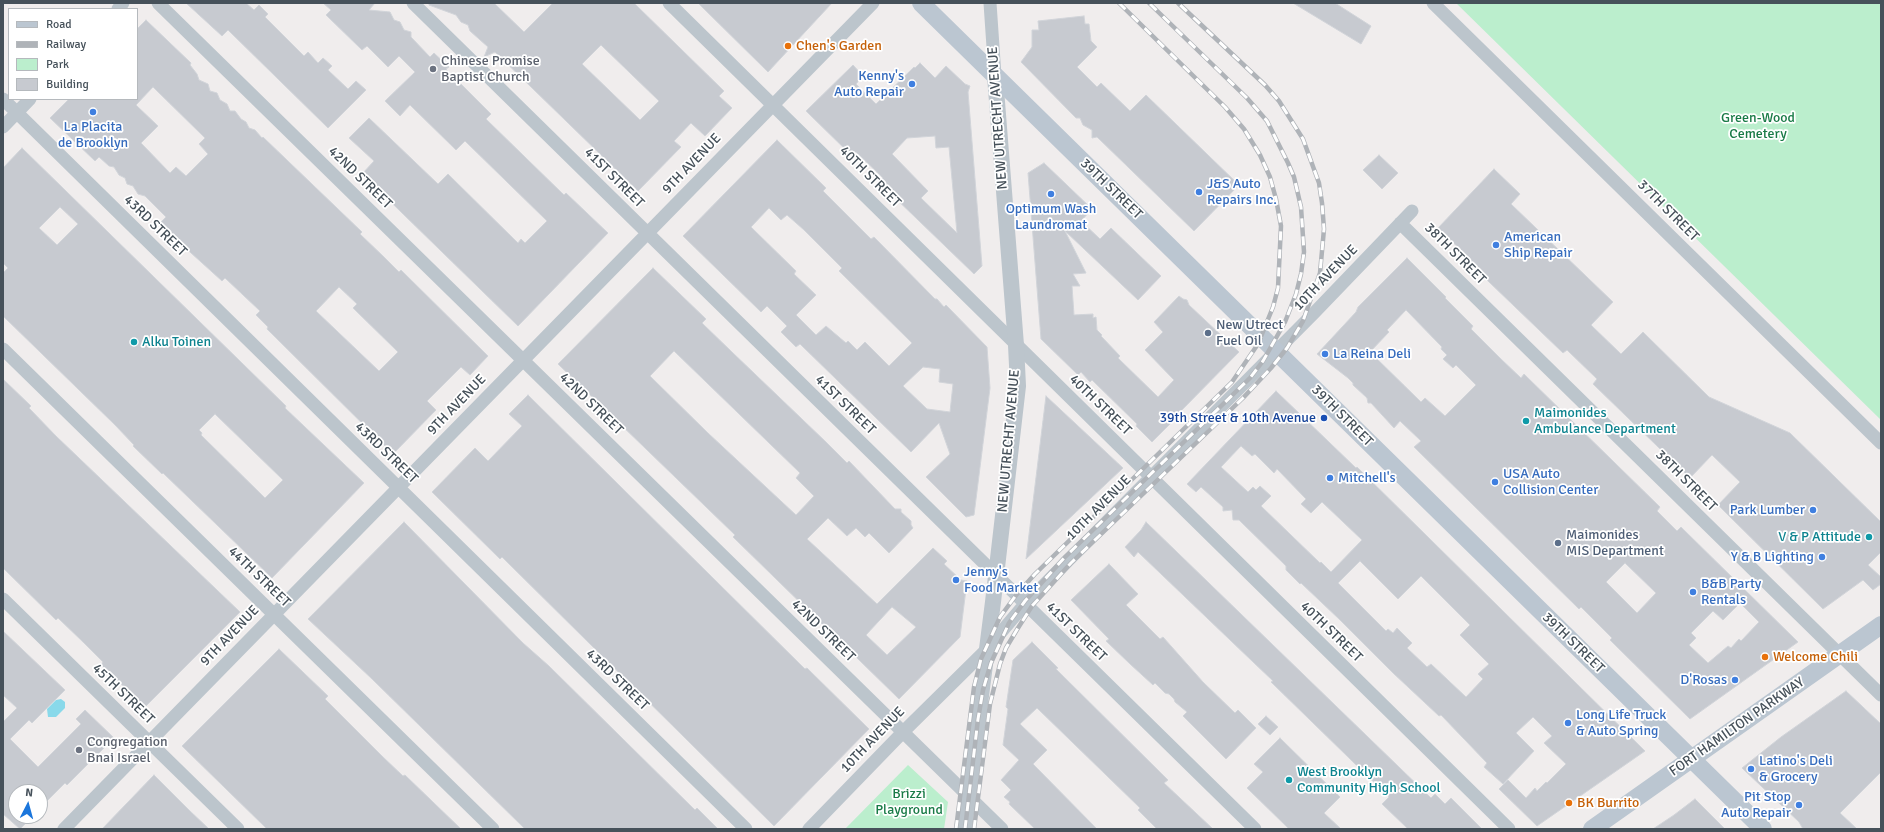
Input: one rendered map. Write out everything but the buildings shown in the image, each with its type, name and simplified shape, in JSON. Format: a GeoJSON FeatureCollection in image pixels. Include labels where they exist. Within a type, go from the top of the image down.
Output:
{"type":"FeatureCollection","features":[{"type":"Feature","properties":{"kind":"main road","name":"39TH STREET"},"geometry":{"type":"LineString","coordinates":[[921,3],[1763,829]]}},
{"type":"Feature","properties":{"kind":"main road","name":"FORT HAMILTON PARKWAY"},"geometry":{"type":"LineString","coordinates":[[1592,829],[1881,625]]}},
{"type":"Feature","properties":{"kind":"street","name":"42ND STREET"},"geometry":{"type":"LineString","coordinates":[[158,3],[1002,829]]}},
{"type":"Feature","properties":{"kind":"street","name":"41ST STREET"},"geometry":{"type":"LineString","coordinates":[[413,3],[995,576],[1255,829]]}},
{"type":"Feature","properties":{"kind":"street","name":"40TH STREET"},"geometry":{"type":"LineString","coordinates":[[669,3],[1509,829]]}},
{"type":"Feature","properties":{"kind":"street","name":"9TH AVENUE"},"geometry":{"type":"LineString","coordinates":[[64,829],[873,3]]}},
{"type":"Feature","properties":{"kind":"street","name":"NEW UTRECHT AVENUE"},"geometry":{"type":"LineString","coordinates":[[964,829],[1018,386],[990,3]]}},
{"type":"Feature","properties":{"kind":"street","name":"37TH STREET"},"geometry":{"type":"LineString","coordinates":[[1433,3],[1881,443]]}},
{"type":"Feature","properties":{"kind":"street","name":"43RD STREET"},"geometry":{"type":"LineString","coordinates":[[3,99],[746,829]]}},
{"type":"Feature","properties":{"kind":"street"},"geometry":{"type":"LineString","coordinates":[[3,127],[29,100]]}},
{"type":"Feature","properties":{"kind":"street","name":"10TH AVENUE"},"geometry":{"type":"LineString","coordinates":[[809,829],[985,650],[1025,604],[1277,351],[1412,211]]}},
{"type":"Feature","properties":{"kind":"street","name":"38TH STREET"},"geometry":{"type":"LineString","coordinates":[[1400,223],[1881,694]]}},
{"type":"Feature","properties":{"kind":"street","name":"44TH STREET"},"geometry":{"type":"LineString","coordinates":[[3,349],[493,829]]}},
{"type":"Feature","properties":{"kind":"street","name":"45TH STREET"},"geometry":{"type":"LineString","coordinates":[[3,598],[238,829]]}},
{"type":"Feature","properties":{"kind":"green space","name":"Green-Wood Cemetery"},"geometry":{"type":"Polygon","coordinates":[[[1456,3],[1881,3],[1881,420],[1456,3]]]}},
{"type":"Feature","properties":{"kind":"green space","name":"Brizzi Playground"},"geometry":{"type":"Polygon","coordinates":[[[908,765],[948,802],[944,829],[845,829],[908,765]]]}},
{"type":"Feature","properties":{"kind":"water"},"geometry":{"type":"Polygon","coordinates":[[[61,699],[65,702],[65,708],[56,717],[48,717],[47,709],[56,700],[61,699]]]}},
{"type":"Feature","properties":{"kind":"railway"},"geometry":{"type":"LineString","coordinates":[[956,829],[974,687],[981,659],[1000,617],[1017,594],[1035,574],[1232,382],[1258,344],[1273,307],[1278,288],[1281,226],[1270,177],[1260,155],[1244,129],[1225,107],[1119,3]]}},
{"type":"Feature","properties":{"kind":"railway"},"geometry":{"type":"LineString","coordinates":[[965,829],[978,719],[983,690],[991,663],[1009,623],[1025,601],[1065,557],[1250,378],[1263,361],[1285,322],[1296,294],[1301,274],[1304,252],[1301,207],[1294,177],[1267,121],[1247,98],[1149,3]]}},
{"type":"Feature","properties":{"kind":"railway"},"geometry":{"type":"LineString","coordinates":[[974,829],[990,704],[1000,664],[1006,648],[1018,628],[1032,606],[1071,563],[1243,398],[1271,368],[1287,348],[1303,321],[1320,273],[1324,229],[1322,203],[1319,183],[1303,139],[1279,101],[1265,85],[1178,3]]}},
{"type":"Feature","properties":{"kind":"place","name":"Chen's Garden"},"geometry":{"type":"Point","coordinates":[788,46]}},
{"type":"Feature","properties":{"kind":"place","name":"Chinese Promise Baptist Church"},"geometry":{"type":"Point","coordinates":[433,69]}},
{"type":"Feature","properties":{"kind":"place","name":"Kenny's Auto Repair"},"geometry":{"type":"Point","coordinates":[912,84]}},
{"type":"Feature","properties":{"kind":"place","name":"La Placita de Brooklyn"},"geometry":{"type":"Point","coordinates":[93,112]}},
{"type":"Feature","properties":{"kind":"place","name":"J&S Auto Repairs Inc."},"geometry":{"type":"Point","coordinates":[1199,192]}},
{"type":"Feature","properties":{"kind":"place","name":"Optimum Wash Laundromat"},"geometry":{"type":"Point","coordinates":[1051,194]}},
{"type":"Feature","properties":{"kind":"place","name":"American Ship Repair"},"geometry":{"type":"Point","coordinates":[1496,245]}},
{"type":"Feature","properties":{"kind":"place","name":"New Utrect Fuel Oil"},"geometry":{"type":"Point","coordinates":[1208,333]}},
{"type":"Feature","properties":{"kind":"place","name":"Alku Toinen"},"geometry":{"type":"Point","coordinates":[134,342]}},
{"type":"Feature","properties":{"kind":"place","name":"La Reina Deli"},"geometry":{"type":"Point","coordinates":[1325,354]}},
{"type":"Feature","properties":{"kind":"place","name":"39th Street & 10th Avenue"},"geometry":{"type":"Point","coordinates":[1324,418]}},
{"type":"Feature","properties":{"kind":"place","name":"Maimonides Ambulance Department"},"geometry":{"type":"Point","coordinates":[1526,421]}},
{"type":"Feature","properties":{"kind":"place","name":"Mitchell's"},"geometry":{"type":"Point","coordinates":[1330,478]}},
{"type":"Feature","properties":{"kind":"place","name":"USA Auto Collision Center"},"geometry":{"type":"Point","coordinates":[1495,482]}},
{"type":"Feature","properties":{"kind":"place","name":"Park Lumber"},"geometry":{"type":"Point","coordinates":[1813,510]}},
{"type":"Feature","properties":{"kind":"place","name":"V & P Attitude"},"geometry":{"type":"Point","coordinates":[1869,537]}},
{"type":"Feature","properties":{"kind":"place","name":"Maimonides MIS Department"},"geometry":{"type":"Point","coordinates":[1558,543]}},
{"type":"Feature","properties":{"kind":"place","name":"Y & B Lighting"},"geometry":{"type":"Point","coordinates":[1822,557]}},
{"type":"Feature","properties":{"kind":"place","name":"Jenny's Food Market"},"geometry":{"type":"Point","coordinates":[956,580]}},
{"type":"Feature","properties":{"kind":"place","name":"B&B Party Rentals"},"geometry":{"type":"Point","coordinates":[1693,592]}},
{"type":"Feature","properties":{"kind":"place","name":"Welcome Chili"},"geometry":{"type":"Point","coordinates":[1765,657]}},
{"type":"Feature","properties":{"kind":"place","name":"D'Rosas"},"geometry":{"type":"Point","coordinates":[1735,680]}},
{"type":"Feature","properties":{"kind":"place","name":"Long Life Truck & Auto Spring"},"geometry":{"type":"Point","coordinates":[1568,723]}},
{"type":"Feature","properties":{"kind":"place","name":"Congregation Bnai Israel"},"geometry":{"type":"Point","coordinates":[79,750]}},
{"type":"Feature","properties":{"kind":"place","name":"Latino's Deli & Grocery"},"geometry":{"type":"Point","coordinates":[1751,769]}},
{"type":"Feature","properties":{"kind":"place","name":"West Brooklyn Community High School"},"geometry":{"type":"Point","coordinates":[1289,780]}},
{"type":"Feature","properties":{"kind":"place","name":"BK Burrito"},"geometry":{"type":"Point","coordinates":[1569,803]}},
{"type":"Feature","properties":{"kind":"place","name":"Pit Stop Auto Repair"},"geometry":{"type":"Point","coordinates":[1799,805]}}]}
